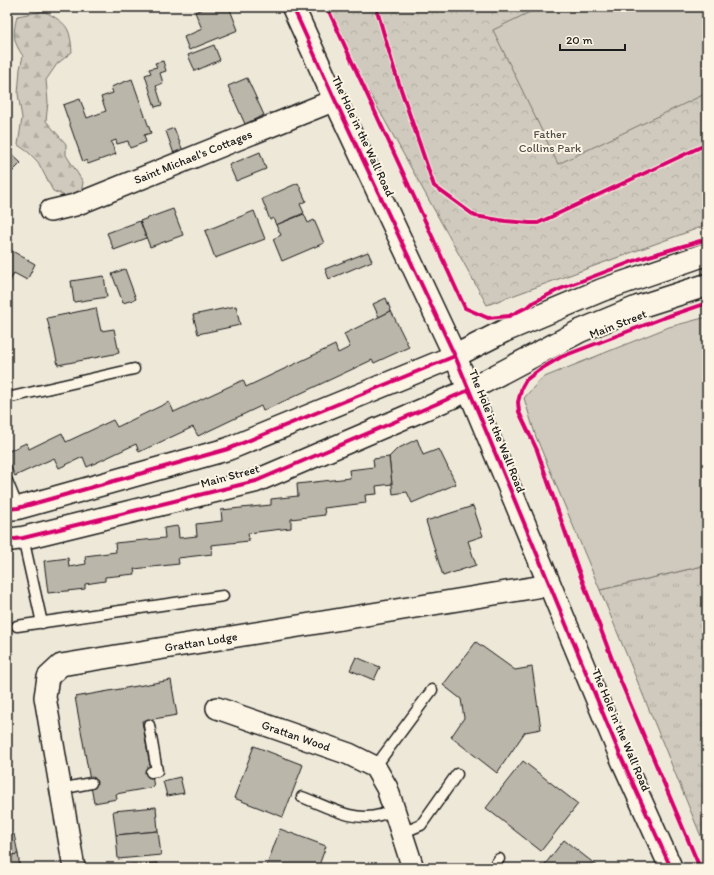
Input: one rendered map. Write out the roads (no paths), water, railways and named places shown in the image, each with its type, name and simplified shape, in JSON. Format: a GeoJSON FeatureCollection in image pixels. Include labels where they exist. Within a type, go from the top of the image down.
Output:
{"type":"FeatureCollection","features":[{"type":"Feature","properties":{"kind":"street","name":"The Hole in the Wall Road"},"geometry":{"type":"LineString","coordinates":[[294,7],[335,100],[455,356],[621,757],[670,868]]}},
{"type":"Feature","properties":{"kind":"street","name":"Saint Michael's Cottages"},"geometry":{"type":"LineString","coordinates":[[50,211],[75,205],[335,100]]}},
{"type":"Feature","properties":{"kind":"street"},"geometry":{"type":"LineString","coordinates":[[15,539],[12,509],[228,449],[455,356],[504,331],[602,290],[707,254]]}},
{"type":"Feature","properties":{"kind":"street","name":"Main Street"},"geometry":{"type":"LineString","coordinates":[[15,539],[256,481],[469,390],[580,331],[638,307],[707,285]]}},
{"type":"Feature","properties":{"kind":"street","name":"Grattan Lodge"},"geometry":{"type":"LineString","coordinates":[[74,868],[45,697],[48,677],[61,665],[549,585]]}},
{"type":"Feature","properties":{"kind":"street","name":"Grattan Wood"},"geometry":{"type":"LineString","coordinates":[[217,708],[348,754],[375,767]]}},
{"type":"Feature","properties":{"kind":"street"},"geometry":{"type":"LineString","coordinates":[[375,767],[387,788],[413,868]]}},
{"type":"Feature","properties":{"kind":"lane"},"geometry":{"type":"LineString","coordinates":[[7,398],[134,369]]}},
{"type":"Feature","properties":{"kind":"lane"},"geometry":{"type":"LineString","coordinates":[[7,481],[12,509]]}},
{"type":"Feature","properties":{"kind":"lane"},"geometry":{"type":"LineString","coordinates":[[15,539],[42,623]]}},
{"type":"Feature","properties":{"kind":"lane"},"geometry":{"type":"LineString","coordinates":[[17,626],[223,596]]}},
{"type":"Feature","properties":{"kind":"lane"},"geometry":{"type":"LineString","coordinates":[[375,767],[432,690]]}},
{"type":"Feature","properties":{"kind":"lane"},"geometry":{"type":"LineString","coordinates":[[149,725],[157,771],[151,772]]}},
{"type":"Feature","properties":{"kind":"lane"},"geometry":{"type":"LineString","coordinates":[[402,833],[421,825],[457,774]]}},
{"type":"Feature","properties":{"kind":"lane"},"geometry":{"type":"LineString","coordinates":[[60,788],[90,783]]}},
{"type":"Feature","properties":{"kind":"lane"},"geometry":{"type":"LineString","coordinates":[[302,797],[340,812],[358,817],[379,815],[394,809]]}},
{"type":"Feature","properties":{"kind":"park label","name":"Father Collins Park"},"geometry":{"type":"Point","coordinates":[550,141]}}]}
